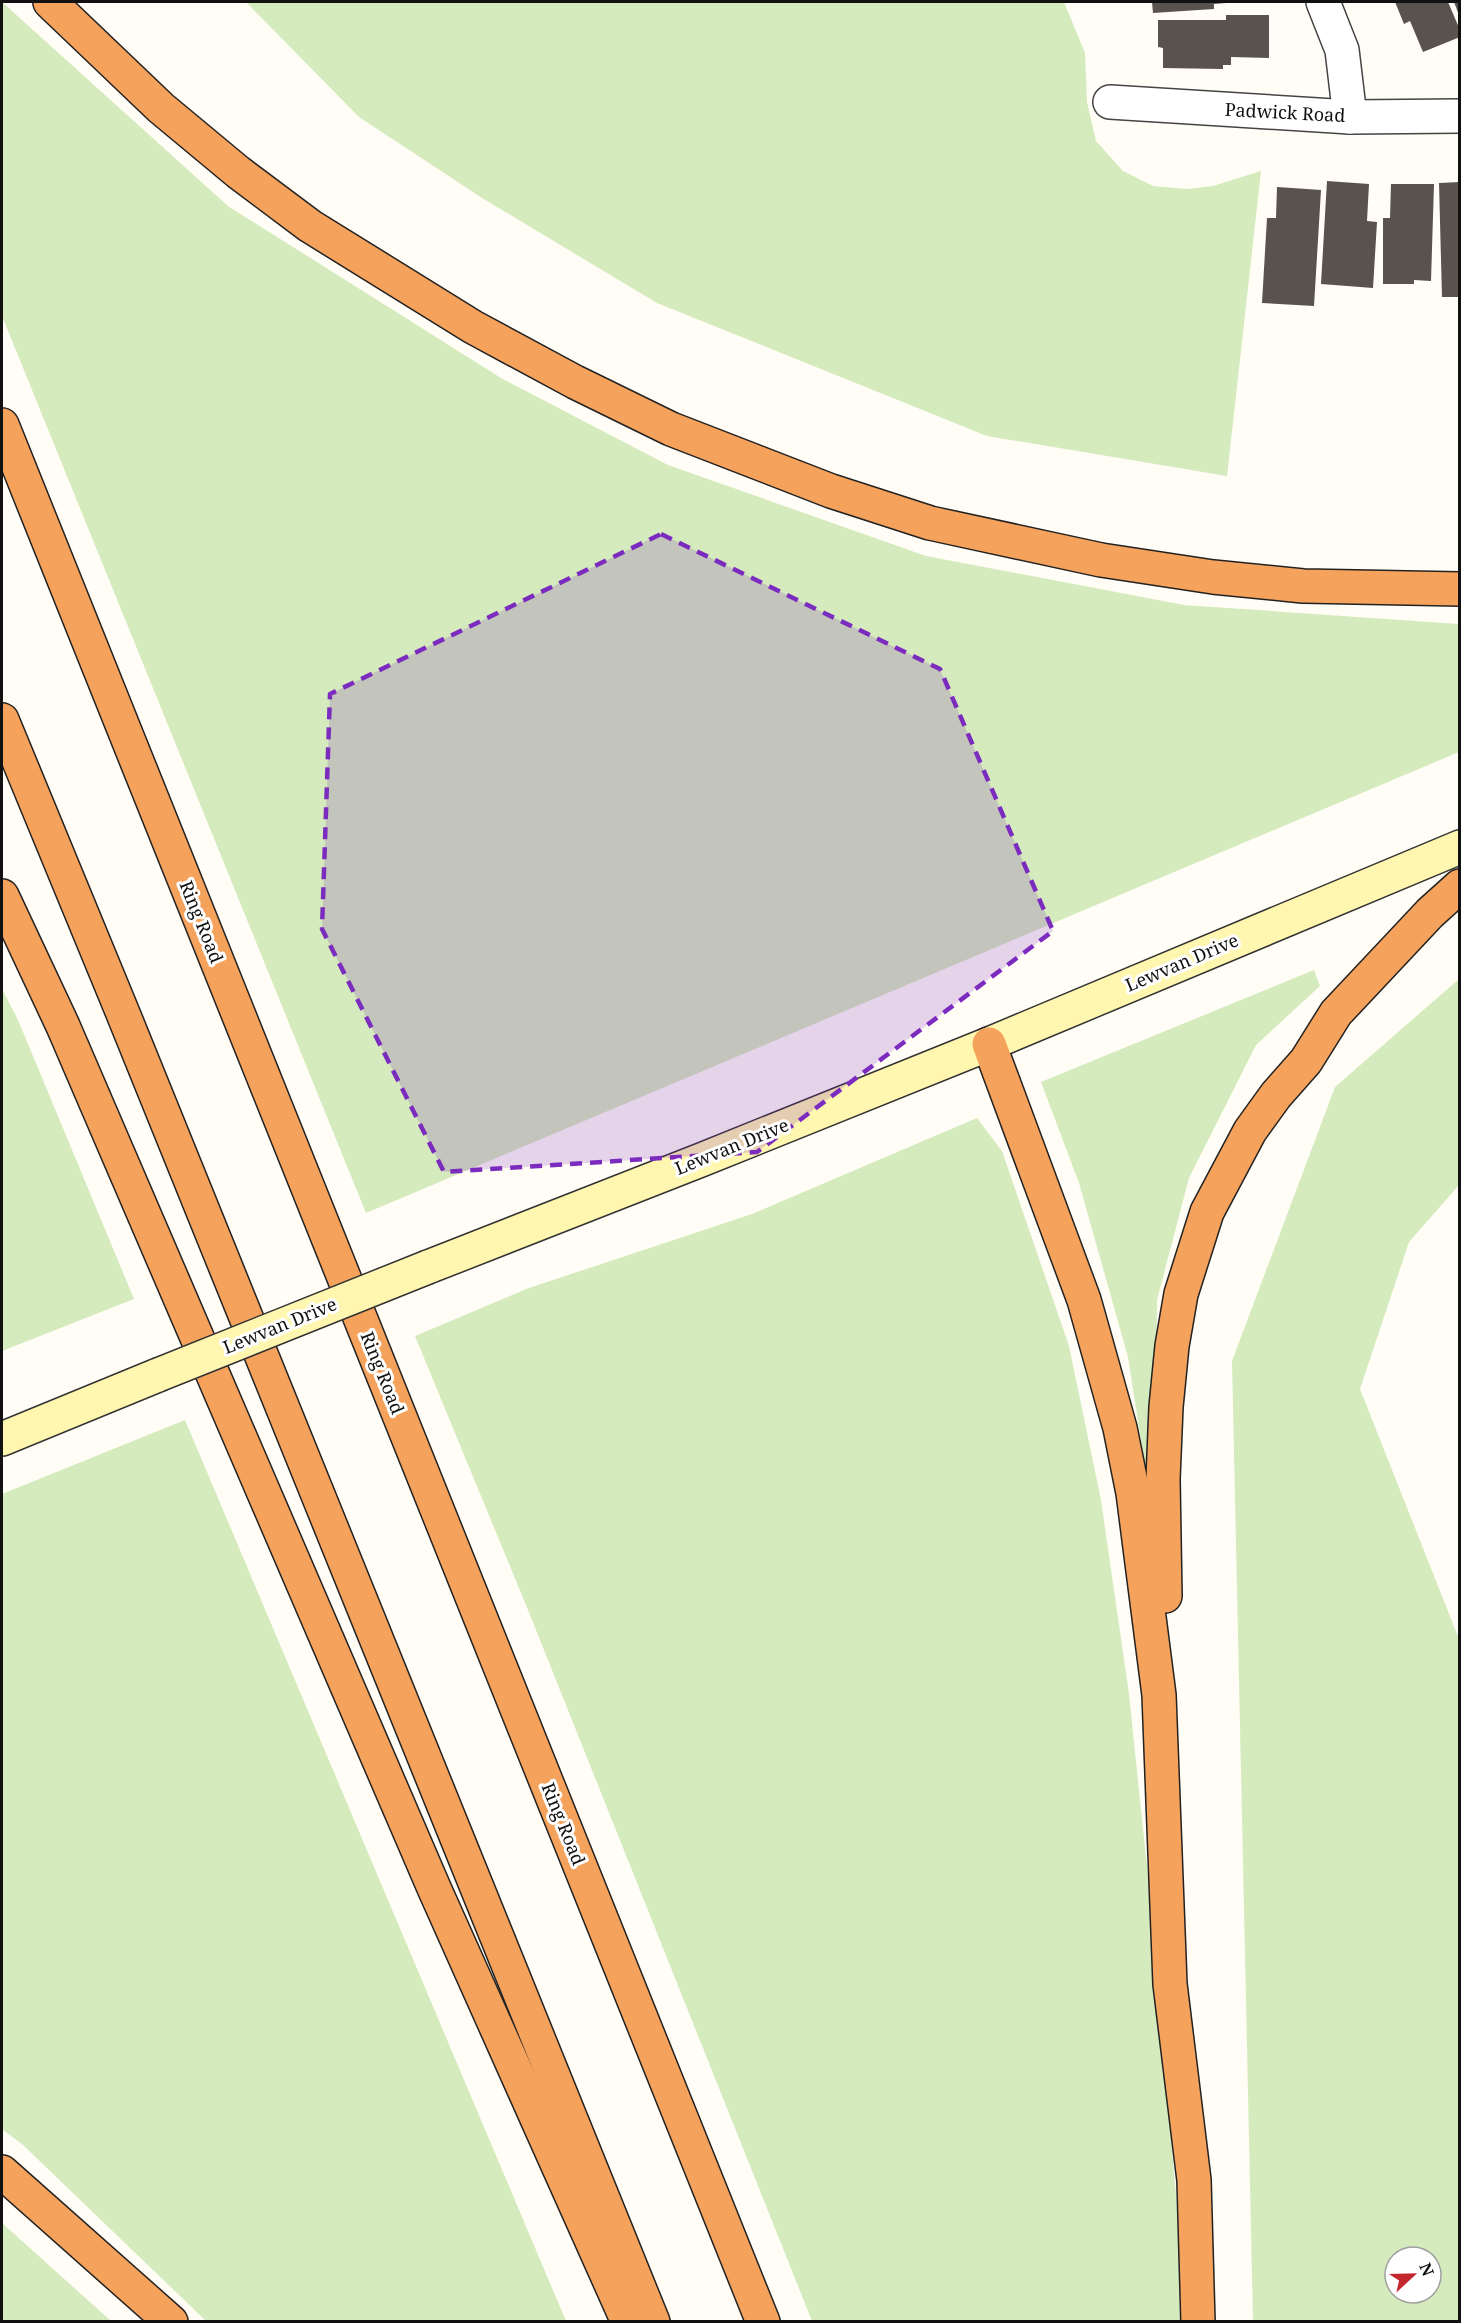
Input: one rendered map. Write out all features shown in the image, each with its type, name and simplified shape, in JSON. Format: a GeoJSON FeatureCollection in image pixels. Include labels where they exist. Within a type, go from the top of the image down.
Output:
{"type":"FeatureCollection","features":[{"type":"Feature","properties":{"kind":"highway"},"geometry":{"type":"LineString","coordinates":[[50,2],[160,108],[238,172],[310,226],[473,327],[575,382],[671,429],[821,488],[930,523],[1101,560],[1213,577],[1303,586],[1460,589]]}},
{"type":"Feature","properties":{"kind":"highway","name":"Ring Road"},"geometry":{"type":"LineString","coordinates":[[2,425],[763,2322]]}},
{"type":"Feature","properties":{"kind":"highway"},"geometry":{"type":"LineString","coordinates":[[2,720],[127,1022],[653,2322]]}},
{"type":"Feature","properties":{"kind":"highway"},"geometry":{"type":"LineString","coordinates":[[1170,1984],[1163,1479],[1167,1396],[1181,1294],[1207,1212],[1250,1131],[1276,1095],[1306,1061],[1336,1013],[1430,913],[1460,886]]}},
{"type":"Feature","properties":{"kind":"highway"},"geometry":{"type":"LineString","coordinates":[[2,896],[63,1026],[434,1888],[628,2322]]}},
{"type":"Feature","properties":{"kind":"highway"},"geometry":{"type":"LineString","coordinates":[[989,1044],[1084,1300],[1120,1428],[1134,1493],[1158,1695],[1170,1984],[1194,2180],[1198,2322]]}},
{"type":"Feature","properties":{"kind":"highway"},"geometry":{"type":"LineString","coordinates":[[2,2172],[171,2322]]}},
{"type":"Feature","properties":{"kind":"main road","name":"Lewvan Drive"},"geometry":{"type":"LineString","coordinates":[[2,1439],[989,1044],[1460,847]]}},
{"type":"Feature","properties":{"kind":"street"},"geometry":{"type":"LineString","coordinates":[[1323,2],[1342,50],[1350,117]]}},
{"type":"Feature","properties":{"kind":"street","name":"Padwick Road"},"geometry":{"type":"LineString","coordinates":[[1110,102],[1350,117],[1460,116]]}},
{"type":"Feature","properties":{"kind":"highlighted area"},"geometry":{"type":"Polygon","coordinates":[[[661,534],[940,669],[1053,931],[757,1152],[444,1172],[322,929],[330,694],[661,534]]]}},
{"type":"Feature","properties":{"kind":"green space"},"geometry":{"type":"Polygon","coordinates":[[[2,2],[228,206],[501,378],[668,465],[926,556],[1184,605],[1459,624],[1459,752],[366,1213],[2,316],[2,2]]]}},
{"type":"Feature","properties":{"kind":"green space"},"geometry":{"type":"Polygon","coordinates":[[[246,2],[1064,2],[1085,53],[1087,102],[1096,141],[1123,171],[1153,186],[1187,189],[1213,186],[1261,171],[1227,476],[987,436],[657,303],[482,198],[359,117],[246,2]]]}},
{"type":"Feature","properties":{"kind":"green space"},"geometry":{"type":"Polygon","coordinates":[[[1314,970],[1320,986],[1256,1045],[1189,1178],[1157,1300],[1156,1479],[1147,1479],[1128,1357],[1079,1183],[1041,1082],[1314,970]]]}},
{"type":"Feature","properties":{"kind":"green space"},"geometry":{"type":"Polygon","coordinates":[[[1459,979],[1459,1185],[1409,1242],[1360,1389],[1459,1639],[1459,2321],[1253,2321],[1232,1361],[1335,1087],[1459,979]]]}},
{"type":"Feature","properties":{"kind":"green space"},"geometry":{"type":"Polygon","coordinates":[[[2,989],[18,1020],[134,1299],[2,1351],[2,989]]]}},
{"type":"Feature","properties":{"kind":"green space"},"geometry":{"type":"Polygon","coordinates":[[[977,1118],[1002,1151],[1069,1346],[1101,1500],[1129,1694],[1156,1954],[1179,2233],[1181,2321],[812,2321],[528,1610],[415,1336],[529,1288],[752,1214],[977,1118]]]}},
{"type":"Feature","properties":{"kind":"green space"},"geometry":{"type":"Polygon","coordinates":[[[185,1420],[566,2321],[206,2321],[23,2145],[2,2129],[2,1494],[185,1420]]]}},
{"type":"Feature","properties":{"kind":"green space"},"geometry":{"type":"Polygon","coordinates":[[[2,2223],[111,2321],[2,2321],[2,2223]]]}},
{"type":"Feature","properties":{"kind":"building"},"geometry":{"type":"Polygon","coordinates":[[[1152,2],[1226,3],[1214,4],[1214,9],[1153,13],[1152,2]]]}},
{"type":"Feature","properties":{"kind":"building"},"geometry":{"type":"Polygon","coordinates":[[[1395,2],[1448,2],[1460,30],[1460,37],[1423,52],[1410,21],[1404,24],[1395,2]]]}},
{"type":"Feature","properties":{"kind":"building"},"geometry":{"type":"Polygon","coordinates":[[[1454,2],[1460,2],[1460,15],[1459,15],[1454,2]]]}},
{"type":"Feature","properties":{"kind":"building"},"geometry":{"type":"Polygon","coordinates":[[[1226,15],[1269,15],[1269,58],[1231,57],[1231,65],[1223,65],[1223,69],[1163,68],[1163,48],[1158,47],[1158,20],[1226,20],[1226,15]]]}},
{"type":"Feature","properties":{"kind":"building"},"geometry":{"type":"Polygon","coordinates":[[[1327,181],[1369,184],[1367,221],[1377,222],[1373,288],[1321,284],[1327,181]]]}},
{"type":"Feature","properties":{"kind":"building"},"geometry":{"type":"Polygon","coordinates":[[[1460,182],[1460,297],[1442,297],[1439,183],[1460,182]]]}},
{"type":"Feature","properties":{"kind":"building"},"geometry":{"type":"Polygon","coordinates":[[[1391,184],[1434,184],[1431,281],[1414,280],[1414,284],[1383,284],[1383,218],[1390,218],[1391,184]]]}},
{"type":"Feature","properties":{"kind":"building"},"geometry":{"type":"Polygon","coordinates":[[[1277,187],[1321,190],[1314,306],[1262,303],[1267,218],[1276,218],[1277,187]]]}}]}
